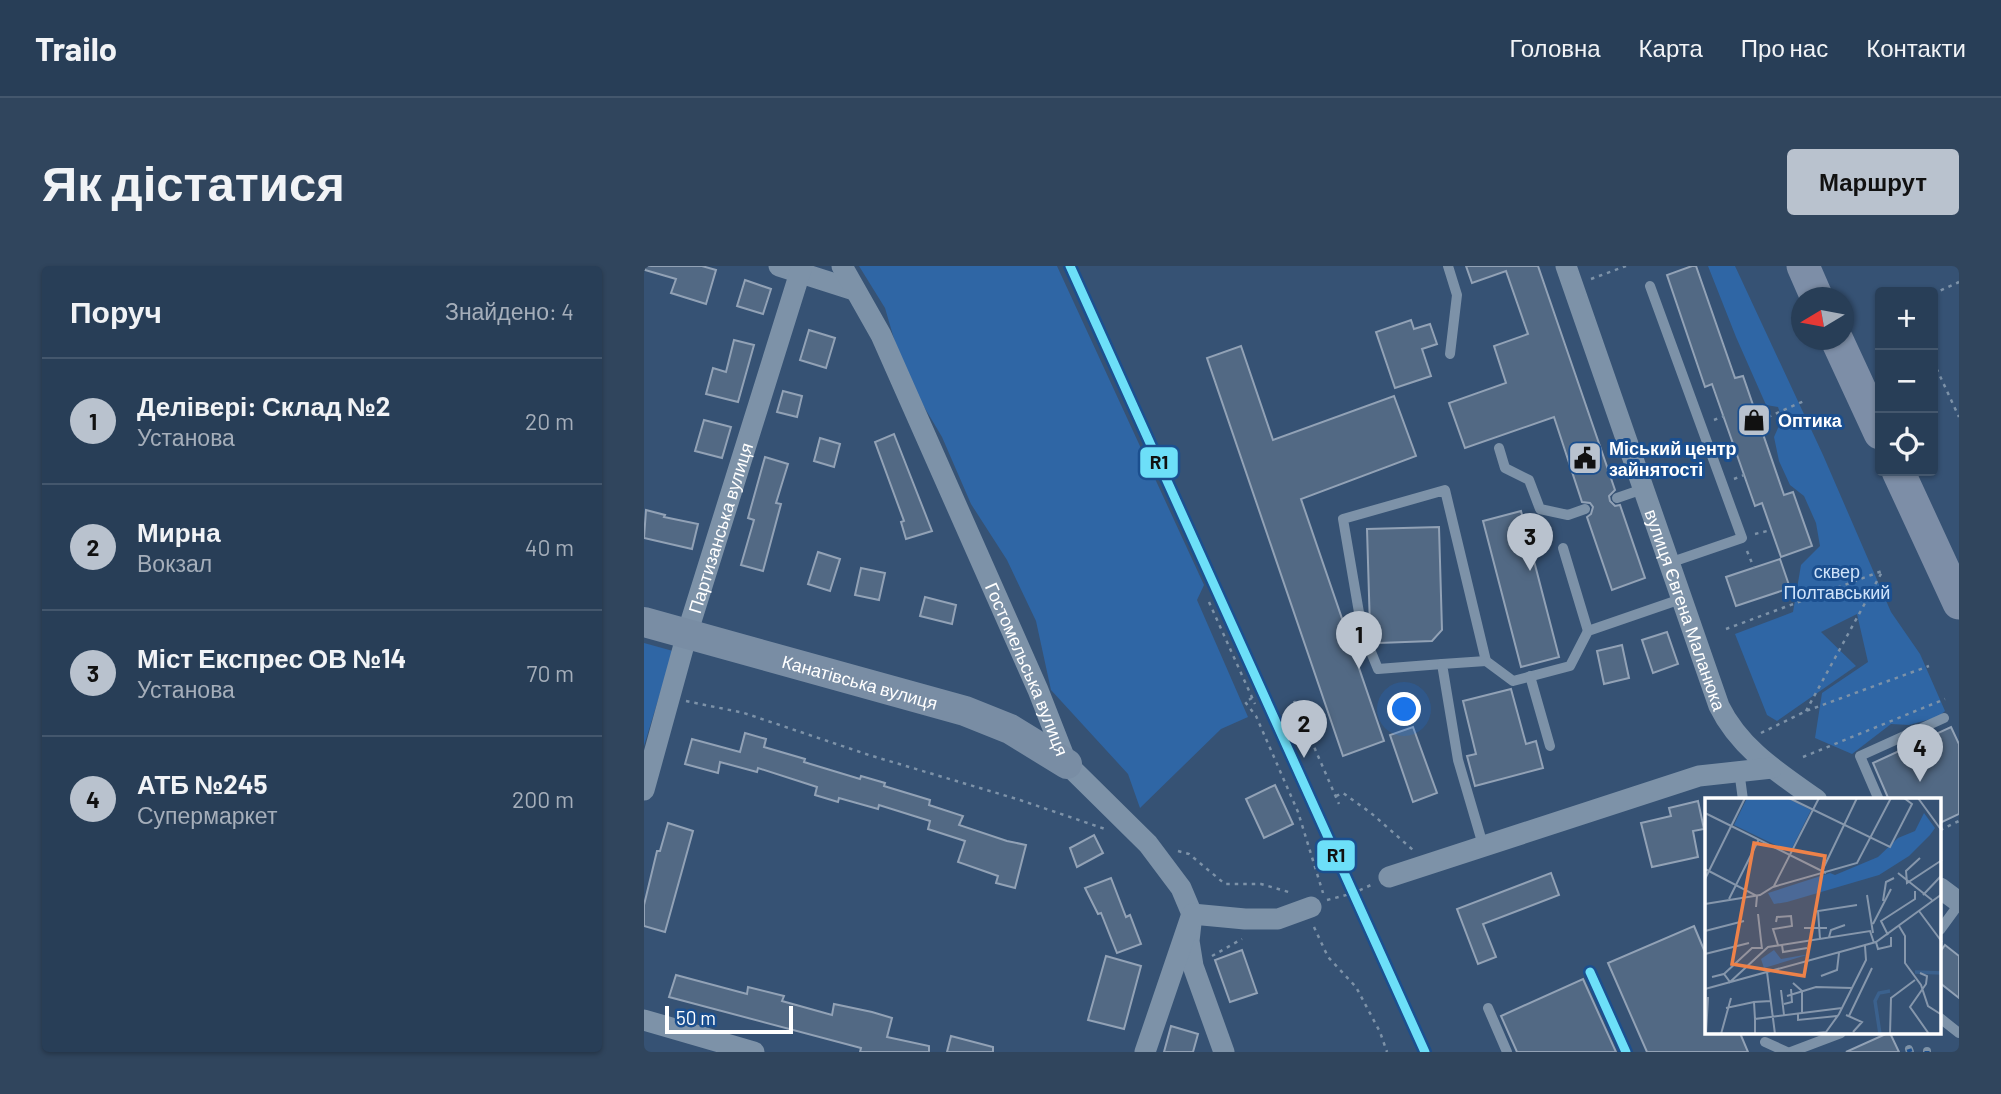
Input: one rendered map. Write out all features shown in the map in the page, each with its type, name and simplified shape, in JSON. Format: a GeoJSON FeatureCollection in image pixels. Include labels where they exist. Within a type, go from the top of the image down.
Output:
{"type":"FeatureCollection","features":[{"type":"Feature","properties":{"kind":"main road"},"geometry":{"type":"LineString","coordinates":[[1803,266],[1812,287]]}},
{"type":"Feature","properties":{"kind":"main road"},"geometry":{"type":"LineString","coordinates":[[1842,350],[1875,422]]}},
{"type":"Feature","properties":{"kind":"main road"},"geometry":{"type":"LineString","coordinates":[[1900,476],[1959,603]]}},
{"type":"Feature","properties":{"kind":"street"},"geometry":{"type":"LineString","coordinates":[[779,266],[801,269],[854,290]]}},
{"type":"Feature","properties":{"kind":"street","name":"Гостомельська вулиця"},"geometry":{"type":"LineString","coordinates":[[842,266],[881,335],[1038,691],[1067,764],[1149,844],[1181,888],[1192,914],[1189,941],[1193,966],[1224,1052]]}},
{"type":"Feature","properties":{"kind":"street","name":"вулиця Євгена Маланюка"},"geometry":{"type":"LineString","coordinates":[[1566,266],[1719,706],[1728,725],[1743,743],[1814,798]]}},
{"type":"Feature","properties":{"kind":"street","name":"Партизанська вулиця"},"geometry":{"type":"LineString","coordinates":[[644,790],[687,634],[801,269]]}},
{"type":"Feature","properties":{"kind":"street","name":"Канатівська вулиця"},"geometry":{"type":"LineString","coordinates":[[644,622],[965,711],[1010,729],[1067,764]]}},
{"type":"Feature","properties":{"kind":"street"},"geometry":{"type":"LineString","coordinates":[[1389,877],[1699,776],[1772,768]]}},
{"type":"Feature","properties":{"kind":"street"},"geometry":{"type":"LineString","coordinates":[[1941,889],[1959,903]]}},
{"type":"Feature","properties":{"kind":"street"},"geometry":{"type":"LineString","coordinates":[[1145,1052],[1192,914],[1278,919],[1306,904]]}},
{"type":"Feature","properties":{"kind":"street"},"geometry":{"type":"LineString","coordinates":[[644,1020],[754,1052]]}},
{"type":"Feature","properties":{"kind":"lane"},"geometry":{"type":"LineString","coordinates":[[1448,266],[1457,295],[1450,354]]}},
{"type":"Feature","properties":{"kind":"lane"},"geometry":{"type":"LineString","coordinates":[[1650,286],[1742,538],[1669,563]]}},
{"type":"Feature","properties":{"kind":"lane"},"geometry":{"type":"LineString","coordinates":[[1499,448],[1505,468],[1530,480],[1540,509],[1567,515],[1585,509]]}},
{"type":"Feature","properties":{"kind":"lane"},"geometry":{"type":"LineString","coordinates":[[1617,498],[1643,489]]}},
{"type":"Feature","properties":{"kind":"lane"},"geometry":{"type":"LineString","coordinates":[[1486,661],[1378,668],[1362,630],[1343,519],[1445,490],[1486,661],[1513,681],[1570,666],[1588,631],[1681,599]]}},
{"type":"Feature","properties":{"kind":"lane"},"geometry":{"type":"LineString","coordinates":[[1563,548],[1588,631]]}},
{"type":"Feature","properties":{"kind":"lane"},"geometry":{"type":"LineString","coordinates":[[1442,664],[1458,760],[1483,845]]}},
{"type":"Feature","properties":{"kind":"lane"},"geometry":{"type":"LineString","coordinates":[[1530,676],[1550,746]]}},
{"type":"Feature","properties":{"kind":"lane"},"geometry":{"type":"LineString","coordinates":[[1878,798],[1860,756],[1944,718]]}},
{"type":"Feature","properties":{"kind":"lane"},"geometry":{"type":"LineString","coordinates":[[1739,770],[1743,798]]}},
{"type":"Feature","properties":{"kind":"lane"},"geometry":{"type":"LineString","coordinates":[[1941,928],[1959,903]]}},
{"type":"Feature","properties":{"kind":"lane"},"geometry":{"type":"LineString","coordinates":[[1488,1008],[1507,1052]]}},
{"type":"Feature","properties":{"kind":"lane"},"geometry":{"type":"LineString","coordinates":[[1941,1019],[1959,1033]]}},
{"type":"Feature","properties":{"kind":"lane"},"geometry":{"type":"LineString","coordinates":[[1765,1042],[1789,1052],[1837,1034]]}},
{"type":"Feature","properties":{"kind":"path"},"geometry":{"type":"LineString","coordinates":[[1587,280],[1626,266]]}},
{"type":"Feature","properties":{"kind":"path"},"geometry":{"type":"LineString","coordinates":[[1938,292],[1959,282]]}},
{"type":"Feature","properties":{"kind":"path"},"geometry":{"type":"LineString","coordinates":[[1938,371],[1959,417]]}},
{"type":"Feature","properties":{"kind":"path"},"geometry":{"type":"LineString","coordinates":[[1768,416],[1804,401]]}},
{"type":"Feature","properties":{"kind":"path"},"geometry":{"type":"LineString","coordinates":[[1726,629],[1882,571],[1806,710]]}},
{"type":"Feature","properties":{"kind":"path"},"geometry":{"type":"LineString","coordinates":[[1209,602],[1255,704]]}},
{"type":"Feature","properties":{"kind":"path"},"geometry":{"type":"LineString","coordinates":[[1743,743],[1806,710],[1929,666]]}},
{"type":"Feature","properties":{"kind":"path"},"geometry":{"type":"LineString","coordinates":[[670,698],[744,713],[1114,832]]}},
{"type":"Feature","properties":{"kind":"path"},"geometry":{"type":"LineString","coordinates":[[1252,698],[1245,702],[1255,716],[1298,812],[1325,901],[1389,877]]}},
{"type":"Feature","properties":{"kind":"path"},"geometry":{"type":"LineString","coordinates":[[1803,757],[1945,699]]}},
{"type":"Feature","properties":{"kind":"path"},"geometry":{"type":"LineString","coordinates":[[1294,701],[1339,804]]}},
{"type":"Feature","properties":{"kind":"path"},"geometry":{"type":"LineString","coordinates":[[1336,796],[1343,793],[1371,813],[1410,846],[1425,865]]}},
{"type":"Feature","properties":{"kind":"path"},"geometry":{"type":"LineString","coordinates":[[1941,830],[1959,821]]}},
{"type":"Feature","properties":{"kind":"path"},"geometry":{"type":"LineString","coordinates":[[1149,844],[1189,854],[1225,884],[1261,884],[1306,904],[1328,957],[1356,987],[1380,1032],[1387,1052]]}},
{"type":"Feature","properties":{"kind":"path"},"geometry":{"type":"LineString","coordinates":[[1193,966],[1242,939]]}},
{"type":"Feature","properties":{"kind":"green space"},"geometry":{"type":"Polygon","coordinates":[[[859,266],[1057,266],[1204,585],[1197,600],[1248,717],[1221,729],[1140,808],[1128,774],[1051,690],[1036,621],[1007,560],[971,504],[942,437],[904,373],[885,308],[859,266]]]}},
{"type":"Feature","properties":{"kind":"green space","name":"сквер Полтавський"},"geometry":{"type":"Polygon","coordinates":[[[1708,266],[1735,266],[1823,455],[1891,612],[1920,654],[1945,711],[1938,717],[1909,725],[1891,724],[1852,754],[1815,738],[1822,693],[1868,662],[1857,614],[1821,632],[1856,666],[1777,721],[1767,715],[1735,634],[1793,612],[1801,565],[1820,546],[1816,523],[1804,496],[1790,485],[1779,461],[1774,437],[1782,419],[1778,407],[1766,405],[1708,266]]]}},
{"type":"Feature","properties":{"kind":"green space"},"geometry":{"type":"Polygon","coordinates":[[[644,643],[673,651],[644,746],[644,643]]]}},
{"type":"Feature","properties":{"kind":"building"},"geometry":{"type":"Polygon","coordinates":[[[645,266],[702,266],[716,270],[706,304],[671,293],[676,279],[645,270],[645,266]]]}},
{"type":"Feature","properties":{"kind":"building"},"geometry":{"type":"Polygon","coordinates":[[[1466,266],[1538,266],[1615,490],[1609,496],[1610,501],[1615,506],[1620,505],[1645,578],[1612,590],[1587,517],[1593,507],[1590,503],[1582,502],[1554,417],[1465,448],[1449,403],[1506,383],[1494,346],[1528,334],[1506,271],[1472,283],[1466,266]]]}},
{"type":"Feature","properties":{"kind":"building"},"geometry":{"type":"Polygon","coordinates":[[[1696,266],[1735,378],[1743,376],[1784,495],[1793,492],[1812,546],[1781,557],[1762,503],[1755,506],[1712,384],[1705,387],[1667,275],[1696,266]]]}},
{"type":"Feature","properties":{"kind":"building"},"geometry":{"type":"Polygon","coordinates":[[[745,280],[771,289],[763,314],[737,306],[745,280]]]}},
{"type":"Feature","properties":{"kind":"building"},"geometry":{"type":"Polygon","coordinates":[[[1411,320],[1414,329],[1430,324],[1437,344],[1422,349],[1431,376],[1395,388],[1376,332],[1411,320]]]}},
{"type":"Feature","properties":{"kind":"building"},"geometry":{"type":"Polygon","coordinates":[[[809,330],[835,338],[826,368],[800,360],[809,330]]]}},
{"type":"Feature","properties":{"kind":"building"},"geometry":{"type":"Polygon","coordinates":[[[734,340],[754,345],[738,402],[706,394],[713,368],[726,372],[734,340]]]}},
{"type":"Feature","properties":{"kind":"building"},"geometry":{"type":"Polygon","coordinates":[[[1241,346],[1273,440],[1394,396],[1416,456],[1301,499],[1384,741],[1343,756],[1207,358],[1241,346]]]}},
{"type":"Feature","properties":{"kind":"building"},"geometry":{"type":"Polygon","coordinates":[[[783,391],[802,396],[797,417],[777,412],[783,391]]]}},
{"type":"Feature","properties":{"kind":"building"},"geometry":{"type":"Polygon","coordinates":[[[704,420],[731,427],[722,458],[695,451],[704,420]]]}},
{"type":"Feature","properties":{"kind":"building"},"geometry":{"type":"Polygon","coordinates":[[[894,434],[932,531],[906,539],[901,522],[904,521],[875,442],[894,434]]]}},
{"type":"Feature","properties":{"kind":"building"},"geometry":{"type":"Polygon","coordinates":[[[820,438],[840,444],[834,467],[814,461],[820,438]]]}},
{"type":"Feature","properties":{"kind":"building"},"geometry":{"type":"Polygon","coordinates":[[[765,457],[788,464],[776,503],[781,504],[763,571],[741,565],[754,520],[748,518],[765,457]]]}},
{"type":"Feature","properties":{"kind":"building"},"geometry":{"type":"Polygon","coordinates":[[[646,510],[698,524],[692,549],[644,538],[646,510]]]}},
{"type":"Feature","properties":{"kind":"building"},"geometry":{"type":"Polygon","coordinates":[[[1521,511],[1559,657],[1521,667],[1483,521],[1521,511]]]}},
{"type":"Feature","properties":{"kind":"building"},"geometry":{"type":"Polygon","coordinates":[[[1439,527],[1442,630],[1432,641],[1379,643],[1379,628],[1370,628],[1367,529],[1439,527]]]}},
{"type":"Feature","properties":{"kind":"building"},"geometry":{"type":"Polygon","coordinates":[[[818,552],[840,559],[830,591],[808,584],[818,552]]]}},
{"type":"Feature","properties":{"kind":"building"},"geometry":{"type":"Polygon","coordinates":[[[1780,559],[1790,588],[1736,606],[1726,577],[1780,559]]]}},
{"type":"Feature","properties":{"kind":"building"},"geometry":{"type":"Polygon","coordinates":[[[861,568],[885,573],[879,600],[855,595],[861,568]]]}},
{"type":"Feature","properties":{"kind":"building"},"geometry":{"type":"Polygon","coordinates":[[[925,597],[956,605],[952,624],[920,616],[925,597]]]}},
{"type":"Feature","properties":{"kind":"building"},"geometry":{"type":"Polygon","coordinates":[[[1667,632],[1678,664],[1653,673],[1642,640],[1667,632]]]}},
{"type":"Feature","properties":{"kind":"building"},"geometry":{"type":"Polygon","coordinates":[[[1622,645],[1629,678],[1604,684],[1597,651],[1622,645]]]}},
{"type":"Feature","properties":{"kind":"building"},"geometry":{"type":"Polygon","coordinates":[[[1511,689],[1526,744],[1536,741],[1543,768],[1475,786],[1467,756],[1476,754],[1463,701],[1511,689]]]}},
{"type":"Feature","properties":{"kind":"building"},"geometry":{"type":"Polygon","coordinates":[[[1413,727],[1437,793],[1413,802],[1390,735],[1413,727]]]}},
{"type":"Feature","properties":{"kind":"building"},"geometry":{"type":"Polygon","coordinates":[[[1951,727],[1959,744],[1959,814],[1941,823],[1941,798],[1888,798],[1873,763],[1951,727]]]}},
{"type":"Feature","properties":{"kind":"building"},"geometry":{"type":"Polygon","coordinates":[[[745,733],[766,739],[764,747],[805,759],[804,762],[860,779],[861,776],[885,783],[884,786],[930,800],[929,805],[963,816],[959,825],[1026,845],[1015,888],[996,883],[998,876],[958,862],[965,841],[928,829],[930,821],[879,805],[878,809],[839,798],[838,802],[815,795],[817,787],[758,768],[757,772],[720,762],[718,773],[685,764],[692,739],[740,752],[745,733]]]}},
{"type":"Feature","properties":{"kind":"building"},"geometry":{"type":"Polygon","coordinates":[[[1275,785],[1293,824],[1264,838],[1246,799],[1275,785]]]}},
{"type":"Feature","properties":{"kind":"building"},"geometry":{"type":"Polygon","coordinates":[[[1698,801],[1704,829],[1693,831],[1698,857],[1652,867],[1641,823],[1671,816],[1669,808],[1698,801]]]}},
{"type":"Feature","properties":{"kind":"building"},"geometry":{"type":"Polygon","coordinates":[[[668,823],[693,831],[665,932],[644,926],[644,905],[657,851],[660,851],[668,823]]]}},
{"type":"Feature","properties":{"kind":"building"},"geometry":{"type":"Polygon","coordinates":[[[1094,835],[1103,853],[1077,867],[1070,848],[1094,835]]]}},
{"type":"Feature","properties":{"kind":"building"},"geometry":{"type":"Polygon","coordinates":[[[1551,873],[1559,895],[1483,924],[1496,957],[1478,964],[1457,909],[1551,873]]]}},
{"type":"Feature","properties":{"kind":"building"},"geometry":{"type":"Polygon","coordinates":[[[1111,878],[1126,917],[1130,915],[1141,944],[1117,953],[1101,913],[1098,914],[1085,888],[1111,878]]]}},
{"type":"Feature","properties":{"kind":"building"},"geometry":{"type":"Polygon","coordinates":[[[1694,926],[1705,952],[1705,1034],[1740,1034],[1748,1052],[1647,1052],[1608,963],[1694,926]]]}},
{"type":"Feature","properties":{"kind":"building"},"geometry":{"type":"Polygon","coordinates":[[[1945,945],[1959,956],[1959,998],[1941,984],[1941,951],[1945,945]]]}},
{"type":"Feature","properties":{"kind":"building"},"geometry":{"type":"Polygon","coordinates":[[[1242,950],[1257,993],[1230,1002],[1215,960],[1242,950]]]}},
{"type":"Feature","properties":{"kind":"building"},"geometry":{"type":"Polygon","coordinates":[[[1106,956],[1141,966],[1124,1029],[1088,1020],[1106,956]]]}},
{"type":"Feature","properties":{"kind":"building"},"geometry":{"type":"Polygon","coordinates":[[[676,975],[747,994],[748,987],[784,996],[782,1001],[832,1015],[834,1004],[892,1018],[887,1037],[929,1046],[929,1052],[860,1052],[861,1048],[669,997],[676,975]]]}},
{"type":"Feature","properties":{"kind":"building"},"geometry":{"type":"Polygon","coordinates":[[[1583,979],[1616,1052],[1517,1052],[1501,1016],[1583,979]]]}},
{"type":"Feature","properties":{"kind":"building"},"geometry":{"type":"Polygon","coordinates":[[[1171,1026],[1198,1034],[1193,1052],[1164,1052],[1171,1026]]]}},
{"type":"Feature","properties":{"kind":"building"},"geometry":{"type":"Polygon","coordinates":[[[1890,1034],[1899,1052],[1846,1052],[1890,1034]]]}},
{"type":"Feature","properties":{"kind":"building"},"geometry":{"type":"Polygon","coordinates":[[[951,1036],[993,1047],[993,1052],[947,1052],[951,1036]]]}},
{"type":"Feature","properties":{"kind":"railway"},"geometry":{"type":"LineString","coordinates":[[1590,972],[1626,1052]]}},
{"type":"Feature","properties":{"kind":"transit line","name":"R1"},"geometry":{"type":"LineString","coordinates":[[1070,266],[1425,1052]]}},
{"type":"Feature","properties":{"kind":"transit line","name":"R1"},"geometry":{"type":"LineString","coordinates":[[1590,972],[1626,1052]]}},
{"type":"Feature","properties":{"kind":"place","name":"Оптика"},"geometry":{"type":"Point","coordinates":[1754,420]}},
{"type":"Feature","properties":{"kind":"place","name":"Міський центр зайнятості"},"geometry":{"type":"Point","coordinates":[1585,458]}},
{"type":"Feature","properties":{"kind":"place","name":"Міст Експрес ОВ №14"},"geometry":{"type":"Point","coordinates":[1530,571]}},
{"type":"Feature","properties":{"kind":"place","name":"Делівері: Склад №2"},"geometry":{"type":"Point","coordinates":[1359,669]}},
{"type":"Feature","properties":{"kind":"place","name":"Мирна"},"geometry":{"type":"Point","coordinates":[1304,758]}},
{"type":"Feature","properties":{"kind":"place","name":"АТБ №245"},"geometry":{"type":"Point","coordinates":[1920,782]}}]}
